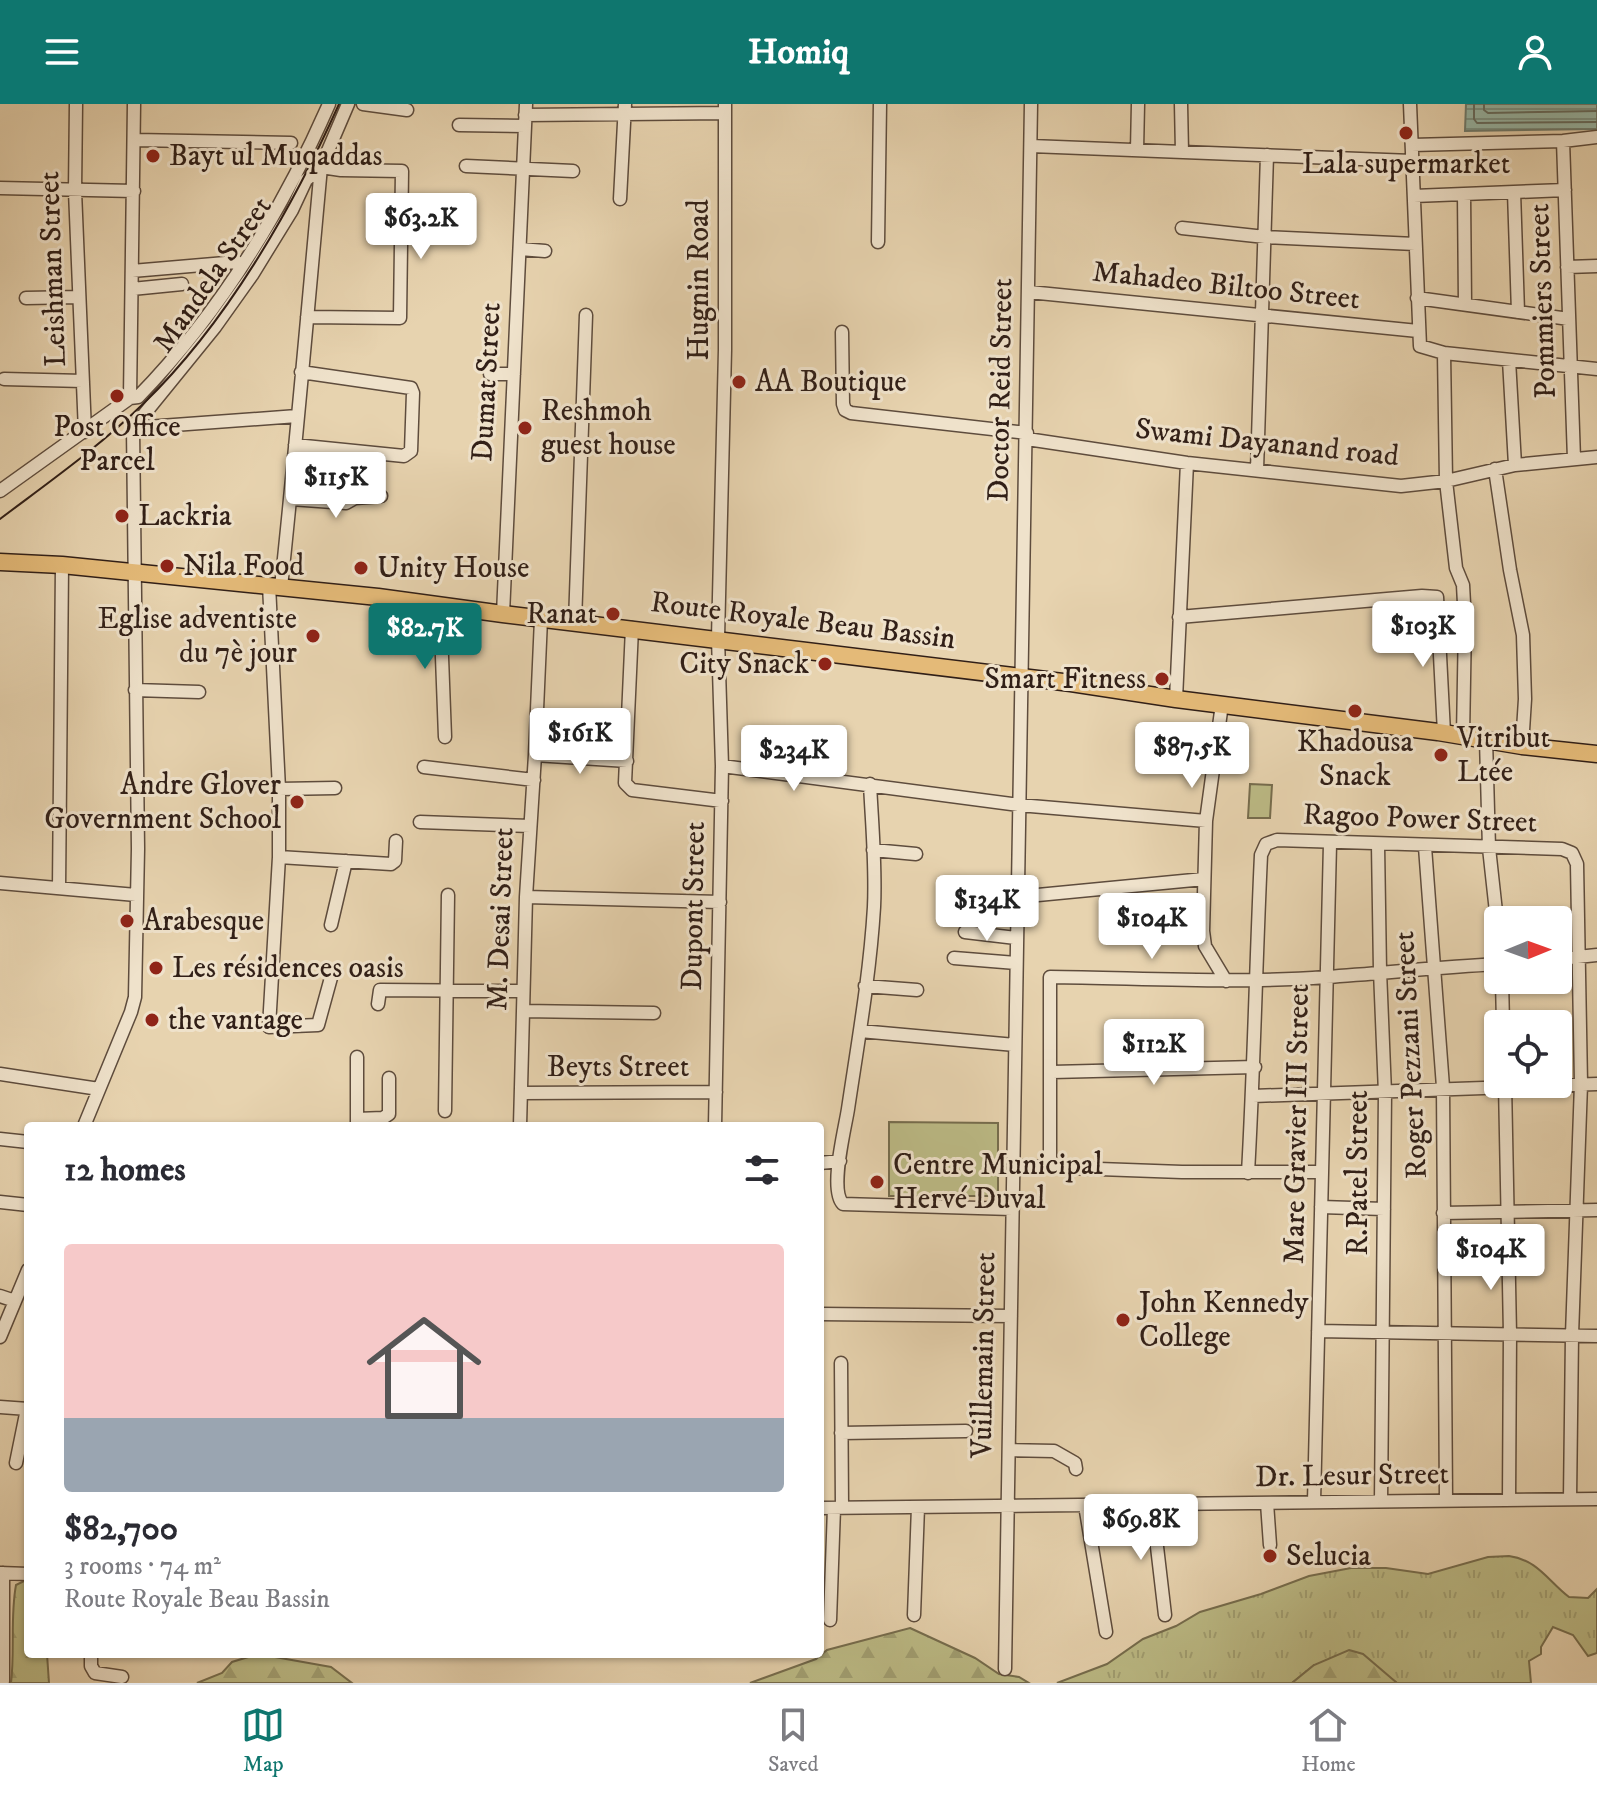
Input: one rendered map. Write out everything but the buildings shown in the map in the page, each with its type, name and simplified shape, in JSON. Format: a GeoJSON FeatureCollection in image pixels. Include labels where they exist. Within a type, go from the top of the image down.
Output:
{"type":"FeatureCollection","features":[{"type":"Feature","properties":{"kind":"main road","name":"Route Royale Beau Bassin"},"geometry":{"type":"LineString","coordinates":[[0,562],[62,565],[440,604],[1597,754]]}},
{"type":"Feature","properties":{"kind":"street","name":"Leishman Street"},"geometry":{"type":"LineString","coordinates":[[76,104],[75,191],[85,432]]}},
{"type":"Feature","properties":{"kind":"street"},"geometry":{"type":"LineString","coordinates":[[130,398],[134,104]]}},
{"type":"Feature","properties":{"kind":"street"},"geometry":{"type":"LineString","coordinates":[[0,491],[130,398],[138,397],[154,381],[208,317],[277,209],[329,104]]}},
{"type":"Feature","properties":{"kind":"street","name":"Mandela Street"},"geometry":{"type":"LineString","coordinates":[[133,428],[236,298],[292,210],[306,180],[321,167],[348,104]]}},
{"type":"Feature","properties":{"kind":"street"},"geometry":{"type":"LineString","coordinates":[[363,104],[407,110]]}},
{"type":"Feature","properties":{"kind":"street"},"geometry":{"type":"LineString","coordinates":[[878,242],[880,104]]}},
{"type":"Feature","properties":{"kind":"street","name":"Doctor Reid Street"},"geometry":{"type":"LineString","coordinates":[[1021,677],[1031,104]]}},
{"type":"Feature","properties":{"kind":"street"},"geometry":{"type":"LineString","coordinates":[[1137,150],[1138,104]]}},
{"type":"Feature","properties":{"kind":"street"},"geometry":{"type":"LineString","coordinates":[[1181,104],[1182,152]]}},
{"type":"Feature","properties":{"kind":"street"},"geometry":{"type":"LineString","coordinates":[[1410,104],[1420,346],[1444,353],[1597,369]]}},
{"type":"Feature","properties":{"kind":"street"},"geometry":{"type":"LineString","coordinates":[[459,125],[525,115],[624,108],[725,109]]}},
{"type":"Feature","properties":{"kind":"street"},"geometry":{"type":"LineString","coordinates":[[620,199],[624,108]]}},
{"type":"Feature","properties":{"kind":"street","name":"Hugnin Road"},"geometry":{"type":"LineString","coordinates":[[718,638],[725,350],[725,109]]}},
{"type":"Feature","properties":{"kind":"street","name":"Dumat Street"},"geometry":{"type":"LineString","coordinates":[[503,614],[525,115]]}},
{"type":"Feature","properties":{"kind":"street"},"geometry":{"type":"LineString","coordinates":[[1412,145],[1563,141],[1597,137]]}},
{"type":"Feature","properties":{"kind":"street"},"geometry":{"type":"LineString","coordinates":[[135,140],[291,143]]}},
{"type":"Feature","properties":{"kind":"street","name":"Pommiers Street"},"geometry":{"type":"LineString","coordinates":[[1563,141],[1574,459]]}},
{"type":"Feature","properties":{"kind":"street"},"geometry":{"type":"LineString","coordinates":[[1031,146],[1412,161]]}},
{"type":"Feature","properties":{"kind":"street"},"geometry":{"type":"LineString","coordinates":[[1257,470],[1267,155]]}},
{"type":"Feature","properties":{"kind":"street"},"geometry":{"type":"LineString","coordinates":[[466,166],[573,171]]}},
{"type":"Feature","properties":{"kind":"street"},"geometry":{"type":"LineString","coordinates":[[307,317],[400,318],[402,171],[321,167],[297,416],[291,499],[275,586],[279,857],[269,1027],[318,1025],[332,974]]}},
{"type":"Feature","properties":{"kind":"street"},"geometry":{"type":"LineString","coordinates":[[0,188],[134,191]]}},
{"type":"Feature","properties":{"kind":"street"},"geometry":{"type":"LineString","coordinates":[[1414,196],[1565,190]]}},
{"type":"Feature","properties":{"kind":"street"},"geometry":{"type":"LineString","coordinates":[[1514,192],[1518,312]]}},
{"type":"Feature","properties":{"kind":"street"},"geometry":{"type":"LineString","coordinates":[[1464,194],[1465,304]]}},
{"type":"Feature","properties":{"kind":"street"},"geometry":{"type":"LineString","coordinates":[[1182,228],[1265,237],[1415,244]]}},
{"type":"Feature","properties":{"kind":"street"},"geometry":{"type":"LineString","coordinates":[[520,249],[545,251]]}},
{"type":"Feature","properties":{"kind":"street"},"geometry":{"type":"LineString","coordinates":[[132,271],[237,262]]}},
{"type":"Feature","properties":{"kind":"street"},"geometry":{"type":"LineString","coordinates":[[1567,267],[1597,266]]}},
{"type":"Feature","properties":{"kind":"street"},"geometry":{"type":"LineString","coordinates":[[132,289],[182,284]]}},
{"type":"Feature","properties":{"kind":"street","name":"Mahadeo Biltoo Street"},"geometry":{"type":"LineString","coordinates":[[1029,292],[1418,331]]}},
{"type":"Feature","properties":{"kind":"street"},"geometry":{"type":"LineString","coordinates":[[26,298],[79,297]]}},
{"type":"Feature","properties":{"kind":"street"},"geometry":{"type":"LineString","coordinates":[[1417,298],[1569,319]]}},
{"type":"Feature","properties":{"kind":"street"},"geometry":{"type":"LineString","coordinates":[[575,622],[586,315]]}},
{"type":"Feature","properties":{"kind":"street","name":"Swami Dayanand road"},"geometry":{"type":"LineString","coordinates":[[842,332],[843,404],[845,410],[851,413],[1027,436],[1187,463],[1401,486],[1446,481],[1515,465],[1597,457]]}},
{"type":"Feature","properties":{"kind":"street"},"geometry":{"type":"LineString","coordinates":[[1444,353],[1446,481],[1456,568],[1463,585],[1463,736]]}},
{"type":"Feature","properties":{"kind":"street"},"geometry":{"type":"LineString","coordinates":[[1509,360],[1515,465]]}},
{"type":"Feature","properties":{"kind":"street"},"geometry":{"type":"LineString","coordinates":[[295,445],[404,456],[411,451],[411,388],[301,372]]}},
{"type":"Feature","properties":{"kind":"street"},"geometry":{"type":"LineString","coordinates":[[490,374],[514,374]]}},
{"type":"Feature","properties":{"kind":"street"},"geometry":{"type":"LineString","coordinates":[[4,379],[83,381]]}},
{"type":"Feature","properties":{"kind":"street"},"geometry":{"type":"LineString","coordinates":[[86,1122],[135,997],[133,428],[297,416]]}},
{"type":"Feature","properties":{"kind":"street"},"geometry":{"type":"LineString","coordinates":[[1176,699],[1187,463]]}},
{"type":"Feature","properties":{"kind":"street"},"geometry":{"type":"LineString","coordinates":[[1495,469],[1523,635],[1525,699],[1522,746]]}},
{"type":"Feature","properties":{"kind":"street"},"geometry":{"type":"LineString","coordinates":[[291,499],[346,503],[358,497],[381,496]]}},
{"type":"Feature","properties":{"kind":"street"},"geometry":{"type":"LineString","coordinates":[[59,888],[62,565]]}},
{"type":"Feature","properties":{"kind":"street"},"geometry":{"type":"LineString","coordinates":[[1179,617],[1437,597],[1444,733]]}},
{"type":"Feature","properties":{"kind":"street"},"geometry":{"type":"LineString","coordinates":[[440,604],[445,737]]}},
{"type":"Feature","properties":{"kind":"street","name":"M. Desai Street"},"geometry":{"type":"LineString","coordinates":[[520,1122],[526,897],[541,619]]}},
{"type":"Feature","properties":{"kind":"street"},"geometry":{"type":"LineString","coordinates":[[632,628],[625,783],[632,790],[722,801]]}},
{"type":"Feature","properties":{"kind":"street","name":"Dupont Street"},"geometry":{"type":"LineString","coordinates":[[715,1122],[722,801],[718,638]]}},
{"type":"Feature","properties":{"kind":"street","name":"Vuillemain Street"},"geometry":{"type":"LineString","coordinates":[[1005,1669],[1021,677]]}},
{"type":"Feature","properties":{"kind":"street"},"geometry":{"type":"LineString","coordinates":[[135,690],[199,692]]}},
{"type":"Feature","properties":{"kind":"street"},"geometry":{"type":"LineString","coordinates":[[1222,704],[1206,821],[1203,931],[1205,946],[1226,981]]}},
{"type":"Feature","properties":{"kind":"street"},"geometry":{"type":"LineString","coordinates":[[1486,739],[1489,848],[1495,906]]}},
{"type":"Feature","properties":{"kind":"street"},"geometry":{"type":"LineString","coordinates":[[535,755],[627,761]]}},
{"type":"Feature","properties":{"kind":"street"},"geometry":{"type":"LineString","coordinates":[[722,766],[1019,805],[1206,821]]}},
{"type":"Feature","properties":{"kind":"street"},"geometry":{"type":"LineString","coordinates":[[424,767],[534,780]]}},
{"type":"Feature","properties":{"kind":"street"},"geometry":{"type":"LineString","coordinates":[[870,784],[874,909],[836,1192],[843,1204],[1012,1209]]}},
{"type":"Feature","properties":{"kind":"street"},"geometry":{"type":"LineString","coordinates":[[279,789],[335,788]]}},
{"type":"Feature","properties":{"kind":"street"},"geometry":{"type":"LineString","coordinates":[[420,822],[530,826]]}},
{"type":"Feature","properties":{"kind":"street","name":"Ragoo Power Street"},"geometry":{"type":"LineString","coordinates":[[1255,979],[1261,855],[1266,844],[1277,840],[1562,849],[1572,853],[1577,864],[1579,957]]}},
{"type":"Feature","properties":{"kind":"street"},"geometry":{"type":"LineString","coordinates":[[279,857],[391,864],[395,861],[396,841]]}},
{"type":"Feature","properties":{"kind":"street","name":"Mare Gravier III Street"},"geometry":{"type":"LineString","coordinates":[[1314,1502],[1330,844]]}},
{"type":"Feature","properties":{"kind":"street","name":"R.Patel Street"},"geometry":{"type":"LineString","coordinates":[[1378,845],[1385,1093],[1381,1501]]}},
{"type":"Feature","properties":{"kind":"street","name":"Roger Pezzani Street"},"geometry":{"type":"LineString","coordinates":[[1425,847],[1443,1087],[1446,1500]]}},
{"type":"Feature","properties":{"kind":"street"},"geometry":{"type":"LineString","coordinates":[[873,850],[916,854]]}},
{"type":"Feature","properties":{"kind":"street"},"geometry":{"type":"LineString","coordinates":[[331,925],[346,861]]}},
{"type":"Feature","properties":{"kind":"street"},"geometry":{"type":"LineString","coordinates":[[1017,897],[1204,879]]}},
{"type":"Feature","properties":{"kind":"street"},"geometry":{"type":"LineString","coordinates":[[0,883],[136,895]]}},
{"type":"Feature","properties":{"kind":"street"},"geometry":{"type":"LineString","coordinates":[[445,1111],[448,895]]}},
{"type":"Feature","properties":{"kind":"street"},"geometry":{"type":"LineString","coordinates":[[526,897],[720,902]]}},
{"type":"Feature","properties":{"kind":"street"},"geometry":{"type":"LineString","coordinates":[[965,932],[1016,938]]}},
{"type":"Feature","properties":{"kind":"street"},"geometry":{"type":"LineString","coordinates":[[1572,958],[1597,955]]}},
{"type":"Feature","properties":{"kind":"street"},"geometry":{"type":"LineString","coordinates":[[1570,1499],[1581,1084],[1579,957]]}},
{"type":"Feature","properties":{"kind":"street"},"geometry":{"type":"LineString","coordinates":[[954,958],[1016,963]]}},
{"type":"Feature","properties":{"kind":"street"},"geometry":{"type":"LineString","coordinates":[[1050,1167],[1050,977],[1226,981],[1484,965]]}},
{"type":"Feature","properties":{"kind":"street"},"geometry":{"type":"LineString","coordinates":[[1248,1173],[1255,1067],[1255,979]]}},
{"type":"Feature","properties":{"kind":"street"},"geometry":{"type":"LineString","coordinates":[[865,986],[917,990]]}},
{"type":"Feature","properties":{"kind":"street"},"geometry":{"type":"LineString","coordinates":[[378,1004],[380,990],[523,991]]}},
{"type":"Feature","properties":{"kind":"street"},"geometry":{"type":"LineString","coordinates":[[523,1011],[654,1013]]}},
{"type":"Feature","properties":{"kind":"street"},"geometry":{"type":"LineString","coordinates":[[860,1031],[1015,1045]]}},
{"type":"Feature","properties":{"kind":"street"},"geometry":{"type":"LineString","coordinates":[[357,1057],[357,1122],[383,1118],[389,1114],[389,1078]]}},
{"type":"Feature","properties":{"kind":"street"},"geometry":{"type":"LineString","coordinates":[[1052,1072],[1255,1067]]}},
{"type":"Feature","properties":{"kind":"street"},"geometry":{"type":"LineString","coordinates":[[0,1074],[99,1089]]}},
{"type":"Feature","properties":{"kind":"street"},"geometry":{"type":"LineString","coordinates":[[68,1084],[83,1098],[86,1122]]}},
{"type":"Feature","properties":{"kind":"street"},"geometry":{"type":"LineString","coordinates":[[1572,1084],[1597,1084]]}},
{"type":"Feature","properties":{"kind":"street"},"geometry":{"type":"LineString","coordinates":[[1253,1096],[1385,1093],[1484,1086]]}},
{"type":"Feature","properties":{"kind":"street","name":"Beyts Street"},"geometry":{"type":"LineString","coordinates":[[521,1093],[716,1092]]}},
{"type":"Feature","properties":{"kind":"street"},"geometry":{"type":"LineString","coordinates":[[1505,1098],[1510,1334],[1509,1500]]}},
{"type":"Feature","properties":{"kind":"street"},"geometry":{"type":"LineString","coordinates":[[0,1139],[24,1142]]}},
{"type":"Feature","properties":{"kind":"street"},"geometry":{"type":"LineString","coordinates":[[824,1163],[840,1161]]}},
{"type":"Feature","properties":{"kind":"street"},"geometry":{"type":"LineString","coordinates":[[1013,1166],[1248,1173],[1322,1172]]}},
{"type":"Feature","properties":{"kind":"street"},"geometry":{"type":"LineString","coordinates":[[0,1202],[24,1205]]}},
{"type":"Feature","properties":{"kind":"street"},"geometry":{"type":"LineString","coordinates":[[1321,1207],[1384,1209]]}},
{"type":"Feature","properties":{"kind":"street"},"geometry":{"type":"LineString","coordinates":[[1443,1213],[1597,1210]]}},
{"type":"Feature","properties":{"kind":"street"},"geometry":{"type":"LineString","coordinates":[[0,1296],[21,1296],[0,1337]]}},
{"type":"Feature","properties":{"kind":"street"},"geometry":{"type":"LineString","coordinates":[[824,1314],[1011,1316]]}},
{"type":"Feature","properties":{"kind":"street"},"geometry":{"type":"LineString","coordinates":[[1318,1331],[1597,1336]]}},
{"type":"Feature","properties":{"kind":"street"},"geometry":{"type":"LineString","coordinates":[[830,1620],[832,1508],[841,1433],[841,1363]]}},
{"type":"Feature","properties":{"kind":"street"},"geometry":{"type":"LineString","coordinates":[[0,1407],[24,1409]]}},
{"type":"Feature","properties":{"kind":"street"},"geometry":{"type":"LineString","coordinates":[[16,1463],[24,1427]]}},
{"type":"Feature","properties":{"kind":"street"},"geometry":{"type":"LineString","coordinates":[[841,1433],[966,1431]]}},
{"type":"Feature","properties":{"kind":"street"},"geometry":{"type":"LineString","coordinates":[[1009,1450],[1054,1451],[1075,1463],[1076,1469]]}},
{"type":"Feature","properties":{"kind":"street","name":"Dr. Lesur Street"},"geometry":{"type":"LineString","coordinates":[[832,1508],[1597,1499]]}},
{"type":"Feature","properties":{"kind":"street"},"geometry":{"type":"LineString","coordinates":[[1267,1503],[1270,1545]]}},
{"type":"Feature","properties":{"kind":"street"},"geometry":{"type":"LineString","coordinates":[[1152,1504],[1165,1615]]}},
{"type":"Feature","properties":{"kind":"street"},"geometry":{"type":"LineString","coordinates":[[1085,1505],[1106,1632]]}},
{"type":"Feature","properties":{"kind":"street"},"geometry":{"type":"LineString","coordinates":[[914,1615],[918,1507]]}},
{"type":"Feature","properties":{"kind":"street"},"geometry":{"type":"LineString","coordinates":[[3,1681],[2,1573],[24,1574]]}},
{"type":"Feature","properties":{"kind":"street"},"geometry":{"type":"LineString","coordinates":[[92,1658],[95,1673],[122,1677]]}},
{"type":"Feature","properties":{"kind":"green space"},"geometry":{"type":"Polygon","coordinates":[[[1250,784],[1272,785],[1270,818],[1248,818],[1250,784]]]}},
{"type":"Feature","properties":{"kind":"green space"},"geometry":{"type":"Polygon","coordinates":[[[889,1122],[998,1123],[998,1196],[889,1196],[889,1122]]]}},
{"type":"Feature","properties":{"kind":"green space"},"geometry":{"type":"Polygon","coordinates":[[[1509,1556],[1528,1562],[1569,1597],[1588,1598],[1597,1589],[1597,1653],[1588,1656],[1573,1635],[1553,1627],[1541,1647],[1541,1654],[1529,1661],[1531,1683],[1397,1683],[1386,1675],[1314,1665],[1292,1683],[1057,1683],[1107,1664],[1143,1639],[1200,1612],[1309,1576],[1351,1568],[1386,1568],[1428,1574],[1488,1557],[1509,1556]]]}},
{"type":"Feature","properties":{"kind":"green space"},"geometry":{"type":"Polygon","coordinates":[[[24,1581],[24,1658],[47,1658],[49,1683],[11,1683],[16,1585],[24,1581]]]}},
{"type":"Feature","properties":{"kind":"green space"},"geometry":{"type":"Polygon","coordinates":[[[910,1628],[975,1658],[999,1674],[1019,1677],[1029,1683],[750,1683],[824,1658],[827,1650],[910,1628]]]}},
{"type":"Feature","properties":{"kind":"green space"},"geometry":{"type":"Polygon","coordinates":[[[1349,1650],[1363,1654],[1397,1683],[1292,1683],[1314,1665],[1349,1650]]]}},
{"type":"Feature","properties":{"kind":"green space"},"geometry":{"type":"Polygon","coordinates":[[[245,1658],[280,1658],[331,1667],[352,1683],[197,1683],[222,1673],[232,1662],[245,1658]]]}},
{"type":"Feature","properties":{"kind":"water"},"geometry":{"type":"Polygon","coordinates":[[[1466,104],[1597,104],[1597,129],[1465,131],[1466,104]]]}},
{"type":"Feature","properties":{"kind":"tram line"},"geometry":{"type":"LineString","coordinates":[[0,519],[126,420],[202,338],[229,302],[278,224],[339,104]]}},
{"type":"Feature","properties":{"kind":"place","name":"Lala supermarket"},"geometry":{"type":"Point","coordinates":[1406,133]}},
{"type":"Feature","properties":{"kind":"place","name":"Bayt ul Muqaddas"},"geometry":{"type":"Point","coordinates":[153,156]}},
{"type":"Feature","properties":{"kind":"place","name":"AA Boutique"},"geometry":{"type":"Point","coordinates":[739,382]}},
{"type":"Feature","properties":{"kind":"place","name":"Post Office Parcel"},"geometry":{"type":"Point","coordinates":[117,396]}},
{"type":"Feature","properties":{"kind":"place","name":"Reshmoh guest house"},"geometry":{"type":"Point","coordinates":[525,428]}},
{"type":"Feature","properties":{"kind":"place","name":"Lackria"},"geometry":{"type":"Point","coordinates":[122,516]}},
{"type":"Feature","properties":{"kind":"place","name":"Nila Food"},"geometry":{"type":"Point","coordinates":[167,566]}},
{"type":"Feature","properties":{"kind":"place","name":"Unity House"},"geometry":{"type":"Point","coordinates":[361,568]}},
{"type":"Feature","properties":{"kind":"place","name":"Ranat"},"geometry":{"type":"Point","coordinates":[613,614]}},
{"type":"Feature","properties":{"kind":"place","name":"Eglise adventiste du 7è jour"},"geometry":{"type":"Point","coordinates":[313,636]}},
{"type":"Feature","properties":{"kind":"place","name":"City Snack"},"geometry":{"type":"Point","coordinates":[825,664]}},
{"type":"Feature","properties":{"kind":"place","name":"Smart Fitness"},"geometry":{"type":"Point","coordinates":[1162,679]}},
{"type":"Feature","properties":{"kind":"place","name":"Khadousa Snack"},"geometry":{"type":"Point","coordinates":[1355,711]}},
{"type":"Feature","properties":{"kind":"place","name":"Vitribut Ltée"},"geometry":{"type":"Point","coordinates":[1441,755]}},
{"type":"Feature","properties":{"kind":"place","name":"Andre Glover Government School"},"geometry":{"type":"Point","coordinates":[297,802]}},
{"type":"Feature","properties":{"kind":"place","name":"Arabesque"},"geometry":{"type":"Point","coordinates":[127,921]}},
{"type":"Feature","properties":{"kind":"place","name":"Les résidences oasis"},"geometry":{"type":"Point","coordinates":[156,968]}},
{"type":"Feature","properties":{"kind":"place","name":"the vantage"},"geometry":{"type":"Point","coordinates":[152,1020]}},
{"type":"Feature","properties":{"kind":"place","name":"Centre Municipal Hervé Duval"},"geometry":{"type":"Point","coordinates":[877,1182]}},
{"type":"Feature","properties":{"kind":"place","name":"John Kennedy College"},"geometry":{"type":"Point","coordinates":[1123,1320]}},
{"type":"Feature","properties":{"kind":"place","name":"Selucia"},"geometry":{"type":"Point","coordinates":[1270,1556]}}]}
